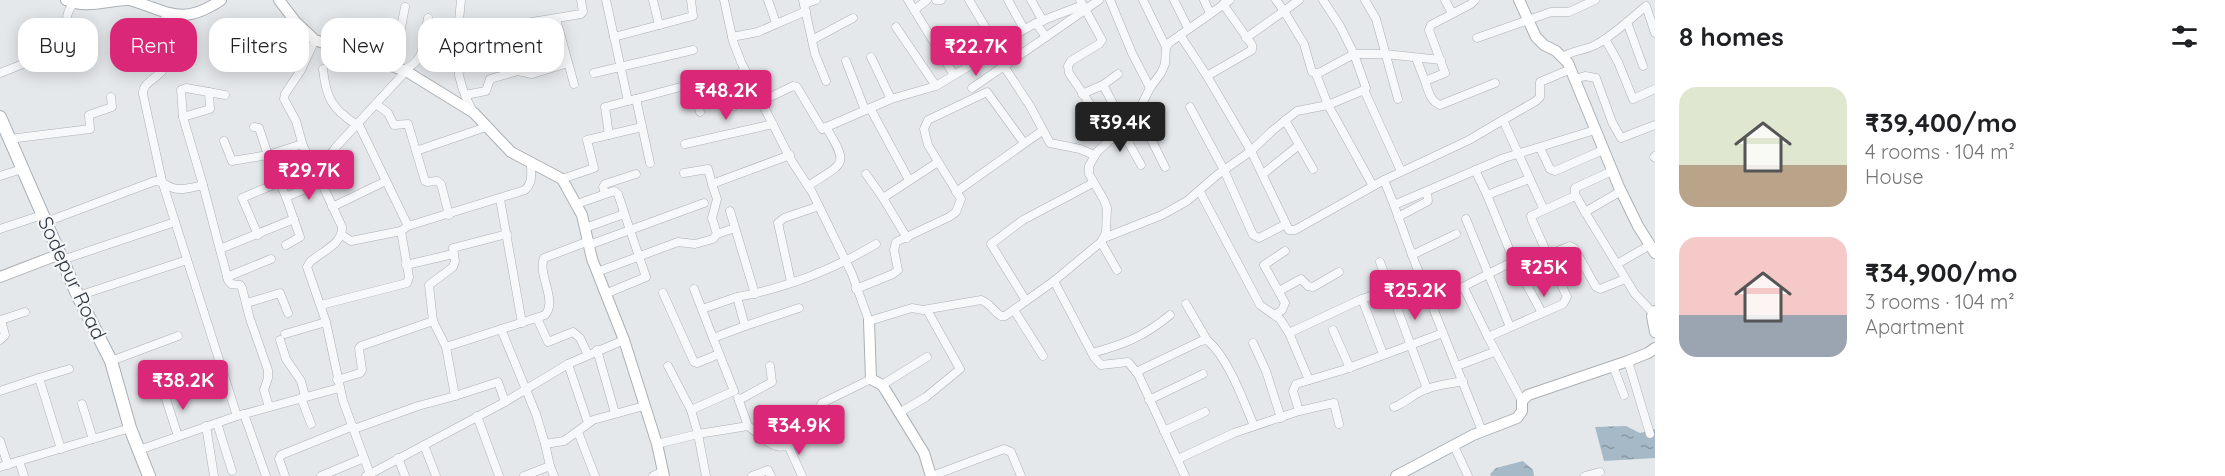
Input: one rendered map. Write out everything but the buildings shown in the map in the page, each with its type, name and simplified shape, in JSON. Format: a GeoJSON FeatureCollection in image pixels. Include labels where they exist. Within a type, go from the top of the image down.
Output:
{"type":"FeatureCollection","features":[{"type":"Feature","properties":{"kind":"main road","name":"Sodepur Road"},"geometry":{"type":"LineString","coordinates":[[0,117],[78,296],[111,361],[130,428],[149,476]]}},
{"type":"Feature","properties":{"kind":"street"},"geometry":{"type":"LineString","coordinates":[[0,73],[63,42],[68,32],[66,15],[69,2],[91,5],[125,0],[178,16],[193,15],[209,4],[220,0]]}},
{"type":"Feature","properties":{"kind":"street"},"geometry":{"type":"LineString","coordinates":[[279,0],[295,21],[315,40],[321,42]]}},
{"type":"Feature","properties":{"kind":"street"},"geometry":{"type":"LineString","coordinates":[[461,0],[455,58],[465,95],[474,113],[511,153],[562,179],[577,204],[604,294],[624,340],[657,444],[660,474]]}},
{"type":"Feature","properties":{"kind":"street"},"geometry":{"type":"LineString","coordinates":[[560,18],[582,13],[581,0]]}},
{"type":"Feature","properties":{"kind":"street"},"geometry":{"type":"LineString","coordinates":[[606,0],[620,67],[642,127],[650,163]]}},
{"type":"Feature","properties":{"kind":"street"},"geometry":{"type":"LineString","coordinates":[[653,0],[659,25]]}},
{"type":"Feature","properties":{"kind":"street"},"geometry":{"type":"LineString","coordinates":[[614,37],[693,16],[691,0]]}},
{"type":"Feature","properties":{"kind":"street"},"geometry":{"type":"LineString","coordinates":[[724,0],[732,37],[745,70],[819,206],[846,262],[869,321],[871,379]]}},
{"type":"Feature","properties":{"kind":"street"},"geometry":{"type":"LineString","coordinates":[[768,0],[776,23]]}},
{"type":"Feature","properties":{"kind":"street"},"geometry":{"type":"LineString","coordinates":[[732,37],[758,32],[816,0]]}},
{"type":"Feature","properties":{"kind":"street"},"geometry":{"type":"LineString","coordinates":[[908,0],[954,75]]}},
{"type":"Feature","properties":{"kind":"street"},"geometry":{"type":"LineString","coordinates":[[914,9],[927,0]]}},
{"type":"Feature","properties":{"kind":"street"},"geometry":{"type":"LineString","coordinates":[[936,0],[941,0]]}},
{"type":"Feature","properties":{"kind":"street"},"geometry":{"type":"LineString","coordinates":[[969,0],[1004,66],[1030,106],[1050,143],[1055,146],[1080,149],[1094,155]]}},
{"type":"Feature","properties":{"kind":"street"},"geometry":{"type":"LineString","coordinates":[[1008,0],[1024,29]]}},
{"type":"Feature","properties":{"kind":"street"},"geometry":{"type":"LineString","coordinates":[[1031,0],[1046,38]]}},
{"type":"Feature","properties":{"kind":"street"},"geometry":{"type":"LineString","coordinates":[[762,101],[793,86],[797,87],[819,128],[826,127],[891,99],[936,86],[1024,29],[1099,0]]}},
{"type":"Feature","properties":{"kind":"street"},"geometry":{"type":"LineString","coordinates":[[1110,0],[1132,53],[1150,88]]}},
{"type":"Feature","properties":{"kind":"street"},"geometry":{"type":"LineString","coordinates":[[1117,270],[1103,240],[1106,233],[1107,208],[1088,171],[1094,155],[1138,112],[1165,64],[1166,47],[1143,0]]}},
{"type":"Feature","properties":{"kind":"street"},"geometry":{"type":"LineString","coordinates":[[1174,0],[1188,28]]}},
{"type":"Feature","properties":{"kind":"street"},"geometry":{"type":"LineString","coordinates":[[1204,0],[1210,13]]}},
{"type":"Feature","properties":{"kind":"street"},"geometry":{"type":"LineString","coordinates":[[1276,0],[1299,35],[1312,72],[1316,74],[1328,105],[1373,186]]}},
{"type":"Feature","properties":{"kind":"street"},"geometry":{"type":"LineString","coordinates":[[1246,38],[1299,0]]}},
{"type":"Feature","properties":{"kind":"street"},"geometry":{"type":"LineString","coordinates":[[1323,0],[1354,54],[1366,84],[1364,90],[1401,171]]}},
{"type":"Feature","properties":{"kind":"street"},"geometry":{"type":"LineString","coordinates":[[1365,0],[1376,19],[1398,99]]}},
{"type":"Feature","properties":{"kind":"street"},"geometry":{"type":"LineString","coordinates":[[1445,0],[1452,13]]}},
{"type":"Feature","properties":{"kind":"street"},"geometry":{"type":"LineString","coordinates":[[1425,81],[1445,73],[1430,30],[1434,22],[1475,0]]}},
{"type":"Feature","properties":{"kind":"street"},"geometry":{"type":"LineString","coordinates":[[1519,0],[1536,37],[1563,58],[1573,74],[1621,191],[1652,249],[1617,264]]}},
{"type":"Feature","properties":{"kind":"street"},"geometry":{"type":"LineString","coordinates":[[1477,38],[1551,12],[1569,12],[1595,0]]}},
{"type":"Feature","properties":{"kind":"street"},"geometry":{"type":"LineString","coordinates":[[1166,47],[1188,28],[1226,2],[1253,48],[1250,53],[1207,76]]}},
{"type":"Feature","properties":{"kind":"street"},"geometry":{"type":"LineString","coordinates":[[804,5],[818,63],[826,81]]}},
{"type":"Feature","properties":{"kind":"street"},"geometry":{"type":"LineString","coordinates":[[972,88],[1046,38],[1083,5]]}},
{"type":"Feature","properties":{"kind":"street"},"geometry":{"type":"LineString","coordinates":[[1083,5],[1102,40],[1071,61],[1068,66],[1069,74],[1112,137]]}},
{"type":"Feature","properties":{"kind":"street"},"geometry":{"type":"LineString","coordinates":[[1563,58],[1569,53],[1595,45],[1605,39],[1646,6],[1655,33]]}},
{"type":"Feature","properties":{"kind":"street"},"geometry":{"type":"LineString","coordinates":[[403,18],[405,7]]}},
{"type":"Feature","properties":{"kind":"street"},"geometry":{"type":"LineString","coordinates":[[165,13],[166,65],[160,75],[143,89],[162,181],[241,415],[266,476]]}},
{"type":"Feature","properties":{"kind":"street"},"geometry":{"type":"LineString","coordinates":[[812,40],[853,18]]}},
{"type":"Feature","properties":{"kind":"street"},"geometry":{"type":"LineString","coordinates":[[1627,22],[1643,66]]}},
{"type":"Feature","properties":{"kind":"street"},"geometry":{"type":"LineString","coordinates":[[896,27],[936,86]]}},
{"type":"Feature","properties":{"kind":"street"},"geometry":{"type":"LineString","coordinates":[[1180,35],[1251,151],[1289,230],[1295,230],[1401,171],[1469,140],[1536,101],[1540,97],[1540,82],[1573,74],[1596,78],[1620,138],[1655,125]]}},
{"type":"Feature","properties":{"kind":"street"},"geometry":{"type":"LineString","coordinates":[[1605,39],[1618,62],[1633,99],[1655,89]]}},
{"type":"Feature","properties":{"kind":"street"},"geometry":{"type":"LineString","coordinates":[[315,40],[284,99],[296,121],[303,146],[342,227],[342,235],[338,241],[310,262],[307,267],[326,321],[338,384],[369,475],[505,402],[568,364],[624,340]]}},
{"type":"Feature","properties":{"kind":"street"},"geometry":{"type":"LineString","coordinates":[[564,48],[574,84]]}},
{"type":"Feature","properties":{"kind":"street"},"geometry":{"type":"LineString","coordinates":[[594,73],[693,50]]}},
{"type":"Feature","properties":{"kind":"street"},"geometry":{"type":"LineString","coordinates":[[1316,74],[1354,54],[1385,54],[1441,60]]}},
{"type":"Feature","properties":{"kind":"street"},"geometry":{"type":"LineString","coordinates":[[871,57],[891,99]]}},
{"type":"Feature","properties":{"kind":"street"},"geometry":{"type":"LineString","coordinates":[[1416,58],[1431,98],[1440,105],[1495,83]]}},
{"type":"Feature","properties":{"kind":"street"},"geometry":{"type":"LineString","coordinates":[[406,70],[415,65],[418,60]]}},
{"type":"Feature","properties":{"kind":"street"},"geometry":{"type":"LineString","coordinates":[[846,61],[868,109],[909,180]]}},
{"type":"Feature","properties":{"kind":"street"},"geometry":{"type":"LineString","coordinates":[[465,95],[486,91],[490,80],[518,71],[532,74],[568,63]]}},
{"type":"Feature","properties":{"kind":"street"},"geometry":{"type":"LineString","coordinates":[[734,106],[729,80],[745,70]]}},
{"type":"Feature","properties":{"kind":"street"},"geometry":{"type":"LineString","coordinates":[[321,305],[404,284],[409,277],[404,229],[386,181],[357,124],[338,111],[331,103],[324,86],[322,72]]}},
{"type":"Feature","properties":{"kind":"street"},"geometry":{"type":"LineString","coordinates":[[317,173],[403,72]]}},
{"type":"Feature","properties":{"kind":"street"},"geometry":{"type":"LineString","coordinates":[[406,72],[474,113]]}},
{"type":"Feature","properties":{"kind":"street"},"geometry":{"type":"LineString","coordinates":[[1082,94],[1103,85],[1118,74]]}},
{"type":"Feature","properties":{"kind":"street"},"geometry":{"type":"LineString","coordinates":[[609,135],[605,107],[688,85],[692,86],[700,112]]}},
{"type":"Feature","properties":{"kind":"street"},"geometry":{"type":"LineString","coordinates":[[1103,85],[1141,165]]}},
{"type":"Feature","properties":{"kind":"street"},"geometry":{"type":"LineString","coordinates":[[225,95],[183,88],[183,117],[229,283],[240,285],[269,375],[264,390],[269,407]]}},
{"type":"Feature","properties":{"kind":"street"},"geometry":{"type":"LineString","coordinates":[[869,321],[912,308],[927,310],[981,300],[989,304],[1001,316],[1014,310],[1054,281],[1103,240],[1162,215],[1200,192],[1297,111],[1328,105],[1364,90]]}},
{"type":"Feature","properties":{"kind":"street"},"geometry":{"type":"LineString","coordinates":[[183,117],[210,109],[209,92]]}},
{"type":"Feature","properties":{"kind":"street"},"geometry":{"type":"LineString","coordinates":[[856,289],[898,270],[894,245],[956,212],[961,199],[928,145],[924,129],[928,120],[987,92],[1024,143]]}},
{"type":"Feature","properties":{"kind":"street"},"geometry":{"type":"LineString","coordinates":[[9,139],[90,129],[89,115],[112,107],[111,97]]}},
{"type":"Feature","properties":{"kind":"street"},"geometry":{"type":"LineString","coordinates":[[376,104],[388,113],[394,125],[408,124],[425,181],[441,184],[449,215]]}},
{"type":"Feature","properties":{"kind":"street"},"geometry":{"type":"LineString","coordinates":[[1190,107],[1224,170],[1252,236],[1259,238],[1286,224]]}},
{"type":"Feature","properties":{"kind":"street"},"geometry":{"type":"LineString","coordinates":[[1138,112],[1165,167]]}},
{"type":"Feature","properties":{"kind":"street"},"geometry":{"type":"LineString","coordinates":[[1285,120],[1313,169]]}},
{"type":"Feature","properties":{"kind":"street"},"geometry":{"type":"LineString","coordinates":[[1503,120],[1544,210]]}},
{"type":"Feature","properties":{"kind":"street"},"geometry":{"type":"LineString","coordinates":[[685,144],[773,124]]}},
{"type":"Feature","properties":{"kind":"street"},"geometry":{"type":"LineString","coordinates":[[254,127],[259,128],[300,237],[286,245]]}},
{"type":"Feature","properties":{"kind":"street"},"geometry":{"type":"LineString","coordinates":[[416,151],[486,127]]}},
{"type":"Feature","properties":{"kind":"street"},"geometry":{"type":"LineString","coordinates":[[562,179],[594,168],[587,140],[642,127]]}},
{"type":"Feature","properties":{"kind":"street"},"geometry":{"type":"LineString","coordinates":[[808,186],[838,165],[842,159],[841,152],[826,127]]}},
{"type":"Feature","properties":{"kind":"street"},"geometry":{"type":"LineString","coordinates":[[956,192],[1042,130]]}},
{"type":"Feature","properties":{"kind":"street"},"geometry":{"type":"LineString","coordinates":[[1394,205],[1518,153],[1595,130]]}},
{"type":"Feature","properties":{"kind":"street"},"geometry":{"type":"LineString","coordinates":[[224,141],[232,161],[268,155],[299,145],[303,146]]}},
{"type":"Feature","properties":{"kind":"street"},"geometry":{"type":"LineString","coordinates":[[1263,174],[1299,145]]}},
{"type":"Feature","properties":{"kind":"street"},"geometry":{"type":"LineString","coordinates":[[1540,148],[1550,169],[1555,171],[1603,150]]}},
{"type":"Feature","properties":{"kind":"street"},"geometry":{"type":"LineString","coordinates":[[711,184],[790,155]]}},
{"type":"Feature","properties":{"kind":"street"},"geometry":{"type":"LineString","coordinates":[[883,198],[938,162]]}},
{"type":"Feature","properties":{"kind":"street"},"geometry":{"type":"LineString","coordinates":[[342,235],[351,241],[404,229],[525,190],[530,185],[531,164]]}},
{"type":"Feature","properties":{"kind":"street"},"geometry":{"type":"LineString","coordinates":[[0,176],[22,169]]}},
{"type":"Feature","properties":{"kind":"street"},"geometry":{"type":"LineString","coordinates":[[684,173],[708,169],[717,199],[712,218],[717,234]]}},
{"type":"Feature","properties":{"kind":"street"},"geometry":{"type":"LineString","coordinates":[[1475,170],[1514,261],[1542,313]]}},
{"type":"Feature","properties":{"kind":"street"},"geometry":{"type":"LineString","coordinates":[[1612,171],[1575,188],[1575,196],[1635,294],[1654,312],[1655,332]]}},
{"type":"Feature","properties":{"kind":"street"},"geometry":{"type":"LineString","coordinates":[[605,193],[603,187],[605,184],[636,174]]}},
{"type":"Feature","properties":{"kind":"street"},"geometry":{"type":"LineString","coordinates":[[866,174],[906,238]]}},
{"type":"Feature","properties":{"kind":"street"},"geometry":{"type":"LineString","coordinates":[[1487,195],[1529,179]]}},
{"type":"Feature","properties":{"kind":"street"},"geometry":{"type":"LineString","coordinates":[[1384,180],[1482,431]]}},
{"type":"Feature","properties":{"kind":"street"},"geometry":{"type":"LineString","coordinates":[[0,230],[44,218],[155,181],[162,181],[175,189],[203,185]]}},
{"type":"Feature","properties":{"kind":"street"},"geometry":{"type":"LineString","coordinates":[[332,207],[386,181]]}},
{"type":"Feature","properties":{"kind":"street"},"geometry":{"type":"LineString","coordinates":[[258,235],[242,198],[280,182]]}},
{"type":"Feature","properties":{"kind":"street"},"geometry":{"type":"LineString","coordinates":[[286,197],[321,182]]}},
{"type":"Feature","properties":{"kind":"street"},"geometry":{"type":"LineString","coordinates":[[1026,301],[991,243],[1023,220],[1093,183]]}},
{"type":"Feature","properties":{"kind":"street"},"geometry":{"type":"LineString","coordinates":[[577,204],[605,193],[614,191],[618,194],[646,277],[604,294]]}},
{"type":"Feature","properties":{"kind":"street"},"geometry":{"type":"LineString","coordinates":[[1585,212],[1621,191]]}},
{"type":"Feature","properties":{"kind":"street"},"geometry":{"type":"LineString","coordinates":[[1200,192],[1260,305],[1275,315],[1289,333],[1309,380]]}},
{"type":"Feature","properties":{"kind":"street"},"geometry":{"type":"LineString","coordinates":[[1398,217],[1428,201],[1427,192]]}},
{"type":"Feature","properties":{"kind":"street"},"geometry":{"type":"LineString","coordinates":[[1488,338],[1563,304],[1567,297],[1531,216],[1575,196]]}},
{"type":"Feature","properties":{"kind":"street"},"geometry":{"type":"LineString","coordinates":[[500,199],[522,322]]}},
{"type":"Feature","properties":{"kind":"street"},"geometry":{"type":"LineString","coordinates":[[446,347],[545,315],[549,308],[542,266],[544,258],[704,204]]}},
{"type":"Feature","properties":{"kind":"street"},"geometry":{"type":"LineString","coordinates":[[791,282],[778,223],[784,218],[819,206]]}},
{"type":"Feature","properties":{"kind":"street"},"geometry":{"type":"LineString","coordinates":[[730,211],[755,294]]}},
{"type":"Feature","properties":{"kind":"street"},"geometry":{"type":"LineString","coordinates":[[585,228],[624,214]]}},
{"type":"Feature","properties":{"kind":"street"},"geometry":{"type":"LineString","coordinates":[[220,249],[294,219]]}},
{"type":"Feature","properties":{"kind":"street"},"geometry":{"type":"LineString","coordinates":[[1466,219],[1510,327]]}},
{"type":"Feature","properties":{"kind":"street"},"geometry":{"type":"LineString","coordinates":[[0,277],[175,222]]}},
{"type":"Feature","properties":{"kind":"street"},"geometry":{"type":"LineString","coordinates":[[597,272],[678,242],[696,243],[713,239],[717,234],[735,228]]}},
{"type":"Feature","properties":{"kind":"street"},"geometry":{"type":"LineString","coordinates":[[456,396],[446,347],[433,321],[429,285],[453,267],[455,261],[453,248],[456,246],[507,234]]}},
{"type":"Feature","properties":{"kind":"street"},"geometry":{"type":"LineString","coordinates":[[1412,255],[1456,234]]}},
{"type":"Feature","properties":{"kind":"street"},"geometry":{"type":"LineString","coordinates":[[702,309],[737,297],[755,294],[846,262],[876,244]]}},
{"type":"Feature","properties":{"kind":"street"},"geometry":{"type":"LineString","coordinates":[[1548,255],[1564,247],[1574,248],[1596,287],[1600,290],[1625,279]]}},
{"type":"Feature","properties":{"kind":"street"},"geometry":{"type":"LineString","coordinates":[[1275,315],[1285,307],[1264,265],[1285,251]]}},
{"type":"Feature","properties":{"kind":"street"},"geometry":{"type":"LineString","coordinates":[[406,265],[453,254]]}},
{"type":"Feature","properties":{"kind":"street"},"geometry":{"type":"LineString","coordinates":[[227,276],[271,259]]}},
{"type":"Feature","properties":{"kind":"street"},"geometry":{"type":"LineString","coordinates":[[78,296],[187,260]]}},
{"type":"Feature","properties":{"kind":"street"},"geometry":{"type":"LineString","coordinates":[[1431,303],[1514,261]]}},
{"type":"Feature","properties":{"kind":"street"},"geometry":{"type":"LineString","coordinates":[[1380,262],[1427,389]]}},
{"type":"Feature","properties":{"kind":"street"},"geometry":{"type":"LineString","coordinates":[[1279,291],[1301,279],[1308,286],[1313,287],[1339,272]]}},
{"type":"Feature","properties":{"kind":"street"},"geometry":{"type":"LineString","coordinates":[[1289,333],[1362,300],[1421,279]]}},
{"type":"Feature","properties":{"kind":"street"},"geometry":{"type":"LineString","coordinates":[[1054,281],[1092,353],[1101,365],[1128,362],[1136,372],[1185,476]]}},
{"type":"Feature","properties":{"kind":"street"},"geometry":{"type":"LineString","coordinates":[[1396,476],[1482,431],[1517,418],[1522,411],[1522,401],[1494,352],[1464,288]]}},
{"type":"Feature","properties":{"kind":"street"},"geometry":{"type":"LineString","coordinates":[[694,289],[748,426],[771,444],[778,447],[789,447],[809,435],[822,403],[871,379]]}},
{"type":"Feature","properties":{"kind":"street"},"geometry":{"type":"LineString","coordinates":[[247,303],[280,293],[288,313]]}},
{"type":"Feature","properties":{"kind":"street"},"geometry":{"type":"LineString","coordinates":[[663,293],[694,362],[697,363],[718,354]]}},
{"type":"Feature","properties":{"kind":"street"},"geometry":{"type":"LineString","coordinates":[[737,297],[745,326]]}},
{"type":"Feature","properties":{"kind":"street"},"geometry":{"type":"LineString","coordinates":[[1362,300],[1383,354]]}},
{"type":"Feature","properties":{"kind":"street"},"geometry":{"type":"LineString","coordinates":[[1186,304],[1232,376],[1254,426]]}},
{"type":"Feature","properties":{"kind":"street"},"geometry":{"type":"LineString","coordinates":[[713,338],[800,308]]}},
{"type":"Feature","properties":{"kind":"street"},"geometry":{"type":"LineString","coordinates":[[899,412],[926,397],[960,369],[927,310]]}},
{"type":"Feature","properties":{"kind":"street"},"geometry":{"type":"LineString","coordinates":[[1014,310],[1043,356]]}},
{"type":"Feature","properties":{"kind":"street"},"geometry":{"type":"LineString","coordinates":[[0,340],[5,336],[0,319],[25,312]]}},
{"type":"Feature","properties":{"kind":"street"},"geometry":{"type":"LineString","coordinates":[[1092,353],[1149,332],[1170,315]]}},
{"type":"Feature","properties":{"kind":"street"},"geometry":{"type":"LineString","coordinates":[[537,318],[548,342],[573,332],[580,338],[588,354]]}},
{"type":"Feature","properties":{"kind":"street"},"geometry":{"type":"LineString","coordinates":[[311,424],[301,381],[286,359],[282,337],[326,321]]}},
{"type":"Feature","properties":{"kind":"street"},"geometry":{"type":"LineString","coordinates":[[139,450],[338,384],[362,370],[359,348],[361,346],[433,321]]}},
{"type":"Feature","properties":{"kind":"street"},"geometry":{"type":"LineString","coordinates":[[501,329],[540,423],[554,476]]}},
{"type":"Feature","properties":{"kind":"street"},"geometry":{"type":"LineString","coordinates":[[1333,330],[1350,368]]}},
{"type":"Feature","properties":{"kind":"street"},"geometry":{"type":"LineString","coordinates":[[1299,411],[1293,387],[1296,384],[1350,368],[1443,333]]}},
{"type":"Feature","properties":{"kind":"street"},"geometry":{"type":"LineString","coordinates":[[111,361],[178,336]]}},
{"type":"Feature","properties":{"kind":"street"},"geometry":{"type":"LineString","coordinates":[[1136,372],[1207,340]]}},
{"type":"Feature","properties":{"kind":"street"},"geometry":{"type":"LineString","coordinates":[[1252,343],[1266,371],[1281,418]]}},
{"type":"Feature","properties":{"kind":"street"},"geometry":{"type":"LineString","coordinates":[[1522,401],[1528,395],[1648,354],[1655,348]]}},
{"type":"Feature","properties":{"kind":"street"},"geometry":{"type":"LineString","coordinates":[[597,350],[615,413]]}},
{"type":"Feature","properties":{"kind":"street"},"geometry":{"type":"LineString","coordinates":[[1457,366],[1494,352]]}},
{"type":"Feature","properties":{"kind":"street"},"geometry":{"type":"LineString","coordinates":[[882,385],[927,357]]}},
{"type":"Feature","properties":{"kind":"street"},"geometry":{"type":"LineString","coordinates":[[1628,361],[1650,434]]}},
{"type":"Feature","properties":{"kind":"street"},"geometry":{"type":"LineString","coordinates":[[568,364],[588,423]]}},
{"type":"Feature","properties":{"kind":"street"},"geometry":{"type":"LineString","coordinates":[[668,366],[691,410],[706,476]]}},
{"type":"Feature","properties":{"kind":"street"},"geometry":{"type":"LineString","coordinates":[[739,400],[772,382],[770,366]]}},
{"type":"Feature","properties":{"kind":"street"},"geometry":{"type":"LineString","coordinates":[[1613,366],[1624,395]]}},
{"type":"Feature","properties":{"kind":"street"},"geometry":{"type":"LineString","coordinates":[[0,391],[69,369]]}},
{"type":"Feature","properties":{"kind":"street"},"geometry":{"type":"LineString","coordinates":[[1149,399],[1203,374]]}},
{"type":"Feature","properties":{"kind":"street"},"geometry":{"type":"LineString","coordinates":[[39,378],[61,449]]}},
{"type":"Feature","properties":{"kind":"street"},"geometry":{"type":"LineString","coordinates":[[871,379],[882,385],[899,412],[924,453],[932,476],[1004,448],[1011,452],[1021,476]]}},
{"type":"Feature","properties":{"kind":"street"},"geometry":{"type":"LineString","coordinates":[[1394,407],[1408,401],[1419,392],[1463,381]]}},
{"type":"Feature","properties":{"kind":"street"},"geometry":{"type":"LineString","coordinates":[[285,476],[279,459],[281,455],[418,406],[498,382],[505,402]]}},
{"type":"Feature","properties":{"kind":"street"},"geometry":{"type":"LineString","coordinates":[[691,410],[734,391]]}},
{"type":"Feature","properties":{"kind":"street"},"geometry":{"type":"LineString","coordinates":[[164,393],[177,436]]}},
{"type":"Feature","properties":{"kind":"street"},"geometry":{"type":"LineString","coordinates":[[1178,459],[1234,433],[1299,411],[1334,403],[1339,423]]}},
{"type":"Feature","properties":{"kind":"street"},"geometry":{"type":"LineString","coordinates":[[82,404],[93,439]]}},
{"type":"Feature","properties":{"kind":"street"},"geometry":{"type":"LineString","coordinates":[[545,444],[564,441],[588,423],[644,406]]}},
{"type":"Feature","properties":{"kind":"street"},"geometry":{"type":"LineString","coordinates":[[1164,431],[1205,412]]}},
{"type":"Feature","properties":{"kind":"street"},"geometry":{"type":"LineString","coordinates":[[477,416],[499,476]]}},
{"type":"Feature","properties":{"kind":"street"},"geometry":{"type":"LineString","coordinates":[[217,423],[232,471]]}},
{"type":"Feature","properties":{"kind":"street"},"geometry":{"type":"LineString","coordinates":[[206,426],[214,476]]}},
{"type":"Feature","properties":{"kind":"street"},"geometry":{"type":"LineString","coordinates":[[657,444],[698,434],[748,426]]}},
{"type":"Feature","properties":{"kind":"street"},"geometry":{"type":"LineString","coordinates":[[0,441],[4,466],[130,428]]}},
{"type":"Feature","properties":{"kind":"street"},"geometry":{"type":"LineString","coordinates":[[578,432],[595,476]]}},
{"type":"Feature","properties":{"kind":"street"},"geometry":{"type":"LineString","coordinates":[[424,444],[436,476]]}},
{"type":"Feature","properties":{"kind":"street"},"geometry":{"type":"LineString","coordinates":[[1454,446],[1468,476]]}},
{"type":"Feature","properties":{"kind":"street"},"geometry":{"type":"LineString","coordinates":[[789,447],[802,476]]}},
{"type":"Feature","properties":{"kind":"street"},"geometry":{"type":"LineString","coordinates":[[321,476],[364,458]]}},
{"type":"Feature","properties":{"kind":"street"},"geometry":{"type":"LineString","coordinates":[[398,458],[405,476]]}},
{"type":"Feature","properties":{"kind":"street"},"geometry":{"type":"LineString","coordinates":[[19,461],[24,476]]}},
{"type":"Feature","properties":{"kind":"street"},"geometry":{"type":"LineString","coordinates":[[524,476],[550,466]]}},
{"type":"Feature","properties":{"kind":"street"},"geometry":{"type":"LineString","coordinates":[[752,476],[768,470],[771,476]]}},
{"type":"Feature","properties":{"kind":"street"},"geometry":{"type":"LineString","coordinates":[[1585,476],[1600,472]]}},
{"type":"Feature","properties":{"kind":"water"},"geometry":{"type":"Polygon","coordinates":[[[1626,426],[1640,433],[1655,429],[1655,458],[1604,461],[1595,427],[1626,426]]]}},
{"type":"Feature","properties":{"kind":"water"},"geometry":{"type":"Polygon","coordinates":[[[1523,461],[1533,470],[1534,476],[1491,476],[1490,474],[1496,468],[1523,461]]]}}]}
